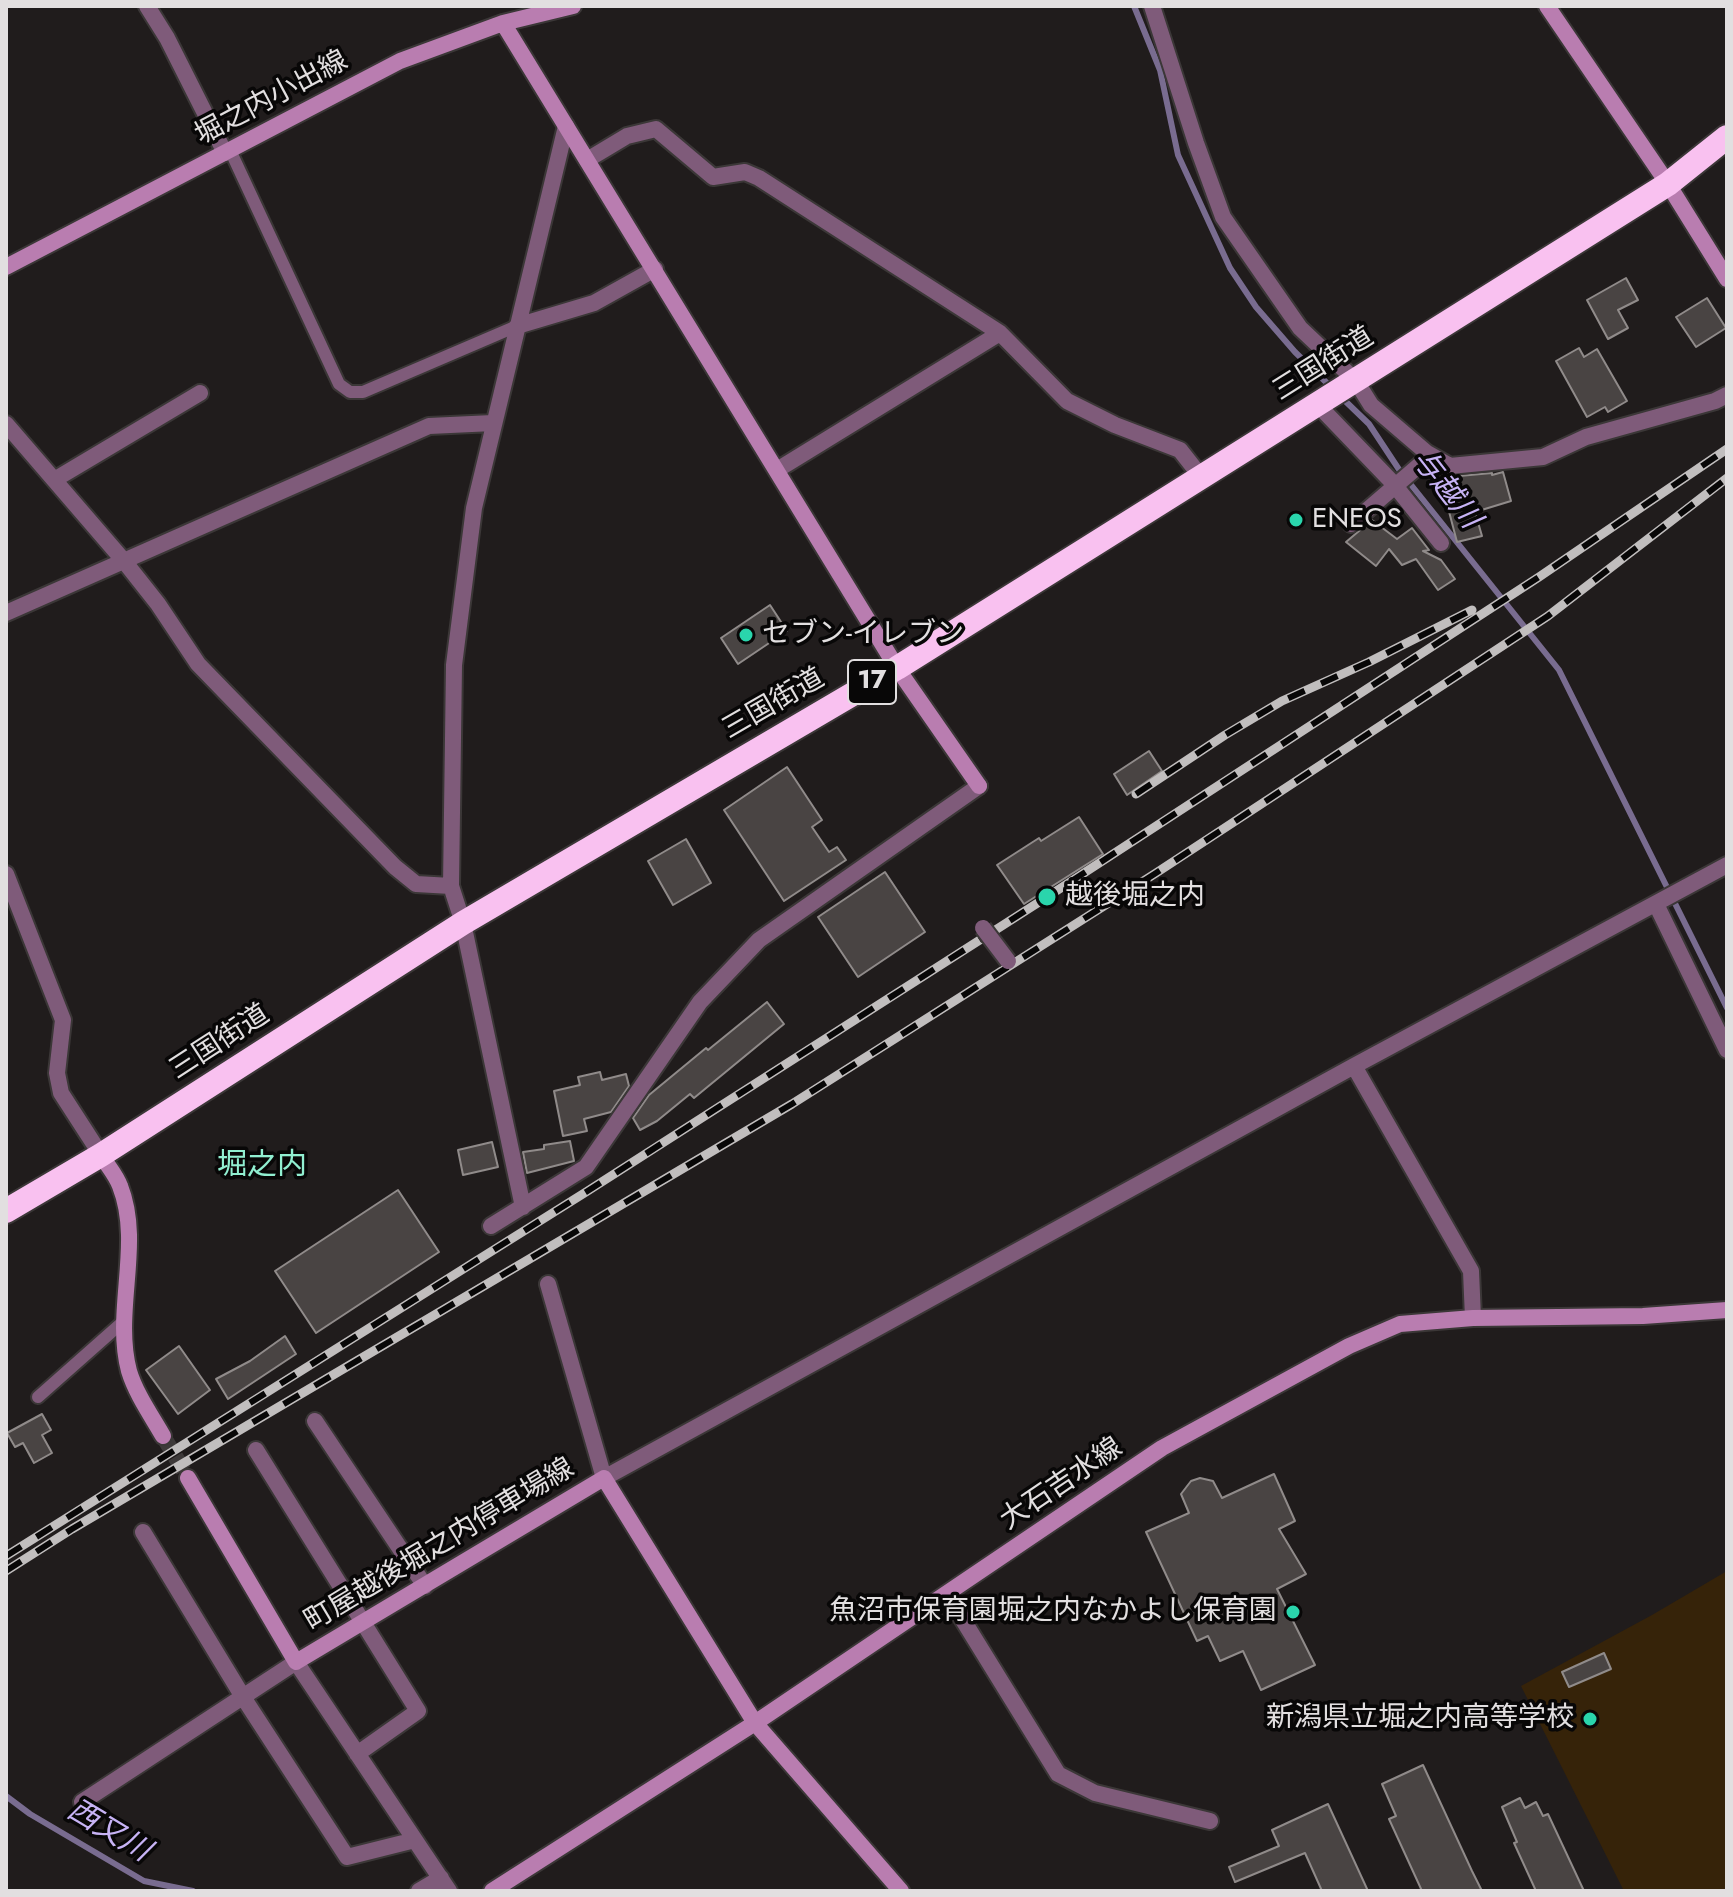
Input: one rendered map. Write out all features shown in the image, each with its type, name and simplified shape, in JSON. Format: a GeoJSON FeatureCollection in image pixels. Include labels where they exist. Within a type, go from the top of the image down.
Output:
{"type":"FeatureCollection","features":[{"type":"Feature","properties":{"kind":"highway","name":"三国街道"},"geometry":{"type":"LineString","coordinates":[[6,1211],[101,1155],[463,923],[897,668],[1202,478],[1668,184],[1727,137]]}},
{"type":"Feature","properties":{"kind":"main road","name":"堀之内小出線"},"geometry":{"type":"LineString","coordinates":[[6,267],[400,61],[503,23],[522,12],[573,6]]}},
{"type":"Feature","properties":{"kind":"main road"},"geometry":{"type":"LineString","coordinates":[[1547,6],[1668,184],[1727,279]]}},
{"type":"Feature","properties":{"kind":"main road"},"geometry":{"type":"LineString","coordinates":[[503,23],[897,668],[979,786]]}},
{"type":"Feature","properties":{"kind":"main road"},"geometry":{"type":"LineString","coordinates":[[101,1155],[119,1183],[129,1223],[125,1320],[129,1368],[136,1391],[163,1436]]}},
{"type":"Feature","properties":{"kind":"main road","name":"大石吉水線"},"geometry":{"type":"LineString","coordinates":[[492,1891],[755,1723],[1162,1448],[1349,1346],[1400,1324],[1473,1318],[1643,1316],[1727,1310]]}},
{"type":"Feature","properties":{"kind":"main road","name":"町屋越後堀之内停車場線"},"geometry":{"type":"LineString","coordinates":[[188,1478],[296,1662],[604,1478],[755,1723],[901,1891]]}},
{"type":"Feature","properties":{"kind":"street"},"geometry":{"type":"LineString","coordinates":[[147,6],[228,151]]}},
{"type":"Feature","properties":{"kind":"street"},"geometry":{"type":"LineString","coordinates":[[1152,6],[1223,217],[1300,328],[1356,381],[1371,405],[1430,456],[1450,466],[1543,457],[1586,437],[1727,395]]}},
{"type":"Feature","properties":{"kind":"street"},"geometry":{"type":"LineString","coordinates":[[523,1207],[463,923],[451,886],[454,665],[474,508],[566,126]]}},
{"type":"Feature","properties":{"kind":"street"},"geometry":{"type":"LineString","coordinates":[[587,160],[627,136],[656,129],[713,177],[745,172],[759,178],[1000,333],[1067,401],[1115,425],[1180,450],[1202,478]]}},
{"type":"Feature","properties":{"kind":"street"},"geometry":{"type":"LineString","coordinates":[[517,326],[594,303],[655,269]]}},
{"type":"Feature","properties":{"kind":"street"},"geometry":{"type":"LineString","coordinates":[[777,470],[1000,333]]}},
{"type":"Feature","properties":{"kind":"street"},"geometry":{"type":"LineString","coordinates":[[54,480],[200,393]]}},
{"type":"Feature","properties":{"kind":"street"},"geometry":{"type":"LineString","coordinates":[[1318,405],[1396,487],[1441,543]]}},
{"type":"Feature","properties":{"kind":"street"},"geometry":{"type":"LineString","coordinates":[[6,613],[429,426],[493,423]]}},
{"type":"Feature","properties":{"kind":"street"},"geometry":{"type":"LineString","coordinates":[[6,424],[124,561],[158,604],[198,664],[395,867],[416,884],[451,886]]}},
{"type":"Feature","properties":{"kind":"street"},"geometry":{"type":"LineString","coordinates":[[1351,524],[1430,456]]}},
{"type":"Feature","properties":{"kind":"street"},"geometry":{"type":"LineString","coordinates":[[491,1226],[586,1167],[700,1002],[759,940],[979,786]]}},
{"type":"Feature","properties":{"kind":"street"},"geometry":{"type":"LineString","coordinates":[[548,1284],[604,1478],[1727,865]]}},
{"type":"Feature","properties":{"kind":"street"},"geometry":{"type":"LineString","coordinates":[[6,874],[63,1020],[57,1073],[61,1093],[101,1155]]}},
{"type":"Feature","properties":{"kind":"street"},"geometry":{"type":"LineString","coordinates":[[1656,904],[1727,1050]]}},
{"type":"Feature","properties":{"kind":"street"},"geometry":{"type":"LineString","coordinates":[[983,928],[1008,961]]}},
{"type":"Feature","properties":{"kind":"street"},"geometry":{"type":"LineString","coordinates":[[1354,1066],[1471,1271],[1473,1318]]}},
{"type":"Feature","properties":{"kind":"street"},"geometry":{"type":"LineString","coordinates":[[315,1421],[425,1586]]}},
{"type":"Feature","properties":{"kind":"street"},"geometry":{"type":"LineString","coordinates":[[256,1450],[418,1711],[357,1754]]}},
{"type":"Feature","properties":{"kind":"street"},"geometry":{"type":"LineString","coordinates":[[143,1532],[243,1697],[347,1857],[415,1840]]}},
{"type":"Feature","properties":{"kind":"street"},"geometry":{"type":"LineString","coordinates":[[947,1594],[1058,1774],[1095,1793],[1210,1821]]}},
{"type":"Feature","properties":{"kind":"street"},"geometry":{"type":"LineString","coordinates":[[82,1802],[296,1662],[445,1885],[419,1891]]}},
{"type":"Feature","properties":{"kind":"lane"},"geometry":{"type":"LineString","coordinates":[[228,151],[339,384],[350,392],[363,392],[517,326]]}},
{"type":"Feature","properties":{"kind":"lane"},"geometry":{"type":"LineString","coordinates":[[38,1397],[125,1320]]}},
{"type":"Feature","properties":{"kind":"shaded area"},"geometry":{"type":"Polygon","coordinates":[[[1727,1571],[1727,1891],[1624,1891],[1521,1686],[1727,1571]]]}},
{"type":"Feature","properties":{"kind":"building"},"geometry":{"type":"Polygon","coordinates":[[[1626,278],[1638,300],[1618,310],[1628,328],[1608,339],[1587,300],[1626,278]]]}},
{"type":"Feature","properties":{"kind":"building"},"geometry":{"type":"Polygon","coordinates":[[[1707,298],[1726,328],[1696,347],[1676,317],[1707,298]]]}},
{"type":"Feature","properties":{"kind":"building"},"geometry":{"type":"Polygon","coordinates":[[[1579,348],[1584,357],[1597,349],[1627,401],[1608,412],[1605,407],[1587,417],[1556,361],[1579,348]]]}},
{"type":"Feature","properties":{"kind":"building"},"geometry":{"type":"Polygon","coordinates":[[[1503,472],[1511,501],[1475,512],[1482,536],[1457,542],[1441,481],[1503,472]]]}},
{"type":"Feature","properties":{"kind":"building"},"geometry":{"type":"Polygon","coordinates":[[[1372,520],[1397,539],[1412,528],[1429,550],[1423,551],[1441,560],[1455,579],[1438,590],[1416,559],[1402,565],[1389,549],[1376,566],[1346,542],[1372,520]]]}},
{"type":"Feature","properties":{"kind":"building"},"geometry":{"type":"Polygon","coordinates":[[[770,605],[787,631],[738,664],[721,638],[770,605]]]}},
{"type":"Feature","properties":{"kind":"building"},"geometry":{"type":"Polygon","coordinates":[[[1149,751],[1162,771],[1127,795],[1114,774],[1149,751]]]}},
{"type":"Feature","properties":{"kind":"building"},"geometry":{"type":"Polygon","coordinates":[[[787,767],[822,820],[812,827],[829,852],[837,847],[846,860],[784,901],[724,810],[787,767]]]}},
{"type":"Feature","properties":{"kind":"building"},"geometry":{"type":"Polygon","coordinates":[[[1079,817],[1103,854],[1024,904],[997,865],[1079,817]]]}},
{"type":"Feature","properties":{"kind":"building"},"geometry":{"type":"Polygon","coordinates":[[[686,839],[711,883],[673,905],[648,861],[686,839]]]}},
{"type":"Feature","properties":{"kind":"building"},"geometry":{"type":"Polygon","coordinates":[[[885,872],[925,932],[858,977],[818,917],[885,872]]]}},
{"type":"Feature","properties":{"kind":"building"},"geometry":{"type":"Polygon","coordinates":[[[767,1002],[784,1024],[694,1098],[690,1094],[657,1121],[640,1130],[633,1118],[649,1095],[767,1002]]]}},
{"type":"Feature","properties":{"kind":"building"},"geometry":{"type":"Polygon","coordinates":[[[600,1072],[602,1080],[626,1074],[629,1086],[611,1112],[584,1119],[587,1131],[563,1136],[554,1091],[580,1085],[578,1077],[600,1072]]]}},
{"type":"Feature","properties":{"kind":"building"},"geometry":{"type":"Polygon","coordinates":[[[570,1141],[574,1161],[527,1173],[523,1152],[570,1141]]]}},
{"type":"Feature","properties":{"kind":"building"},"geometry":{"type":"Polygon","coordinates":[[[492,1142],[498,1167],[463,1175],[458,1150],[492,1142]]]}},
{"type":"Feature","properties":{"kind":"building"},"geometry":{"type":"Polygon","coordinates":[[[398,1190],[439,1252],[316,1333],[275,1271],[398,1190]]]}},
{"type":"Feature","properties":{"kind":"building"},"geometry":{"type":"Polygon","coordinates":[[[285,1336],[296,1354],[228,1399],[216,1379],[250,1361],[285,1336]]]}},
{"type":"Feature","properties":{"kind":"building"},"geometry":{"type":"Polygon","coordinates":[[[179,1346],[210,1390],[178,1414],[146,1370],[179,1346]]]}},
{"type":"Feature","properties":{"kind":"building"},"geometry":{"type":"Polygon","coordinates":[[[42,1414],[51,1430],[42,1435],[52,1453],[34,1463],[23,1443],[15,1447],[7,1433],[42,1414]]]}},
{"type":"Feature","properties":{"kind":"building"},"geometry":{"type":"Polygon","coordinates":[[[1274,1474],[1295,1521],[1279,1529],[1306,1574],[1277,1589],[1315,1665],[1261,1690],[1243,1651],[1220,1661],[1208,1636],[1197,1641],[1146,1532],[1189,1513],[1181,1494],[1191,1481],[1200,1478],[1213,1481],[1222,1498],[1274,1474]]]}},
{"type":"Feature","properties":{"kind":"building"},"geometry":{"type":"Polygon","coordinates":[[[1604,1653],[1611,1669],[1569,1687],[1562,1672],[1604,1653]]]}},
{"type":"Feature","properties":{"kind":"building"},"geometry":{"type":"Polygon","coordinates":[[[1423,1765],[1482,1891],[1422,1891],[1389,1819],[1396,1816],[1382,1784],[1423,1765]]]}},
{"type":"Feature","properties":{"kind":"building"},"geometry":{"type":"Polygon","coordinates":[[[1520,1798],[1525,1808],[1536,1802],[1543,1816],[1548,1814],[1584,1891],[1536,1891],[1502,1807],[1520,1798]]]}},
{"type":"Feature","properties":{"kind":"building"},"geometry":{"type":"Polygon","coordinates":[[[1328,1804],[1368,1891],[1322,1891],[1305,1853],[1235,1882],[1229,1867],[1279,1846],[1272,1830],[1328,1804]]]}},
{"type":"Feature","properties":{"kind":"waterway","name":"与越川"},"geometry":{"type":"LineString","coordinates":[[1134,6],[1160,70],[1178,155],[1230,268],[1256,307],[1332,388]]}},
{"type":"Feature","properties":{"kind":"waterway","name":"与越川"},"geometry":{"type":"LineString","coordinates":[[1340,396],[1369,424],[1400,471],[1559,670],[1727,1008]]}},
{"type":"Feature","properties":{"kind":"waterway","name":"西又川"},"geometry":{"type":"LineString","coordinates":[[6,1796],[30,1814],[144,1881],[193,1891]]}},
{"type":"Feature","properties":{"kind":"tunnel"},"geometry":{"type":"LineString","coordinates":[[163,1436],[188,1478]]}},
{"type":"Feature","properties":{"kind":"railway"},"geometry":{"type":"LineString","coordinates":[[6,1556],[586,1192],[1047,897],[1539,577],[1727,449]]}},
{"type":"Feature","properties":{"kind":"railway"},"geometry":{"type":"LineString","coordinates":[[6,1571],[792,1104],[1156,873],[1548,616],[1727,478]]}},
{"type":"Feature","properties":{"kind":"railway"},"geometry":{"type":"LineString","coordinates":[[1136,794],[1282,701],[1369,662],[1472,610]]}},
{"type":"Feature","properties":{"kind":"place","name":"ENEOS"},"geometry":{"type":"Point","coordinates":[1296,520]}},
{"type":"Feature","properties":{"kind":"place","name":"セブン-イレブン"},"geometry":{"type":"Point","coordinates":[746,635]}},
{"type":"Feature","properties":{"kind":"place","name":"越後堀之内"},"geometry":{"type":"Point","coordinates":[1047,897]}},
{"type":"Feature","properties":{"kind":"place","name":"魚沼市保育園堀之内なかよし保育園"},"geometry":{"type":"Point","coordinates":[1293,1612]}},
{"type":"Feature","properties":{"kind":"place","name":"新潟県立堀之内高等学校"},"geometry":{"type":"Point","coordinates":[1590,1719]}},
{"type":"Feature","properties":{"kind":"district","name":"堀之内"},"geometry":{"type":"Point","coordinates":[262,1167]}}]}
